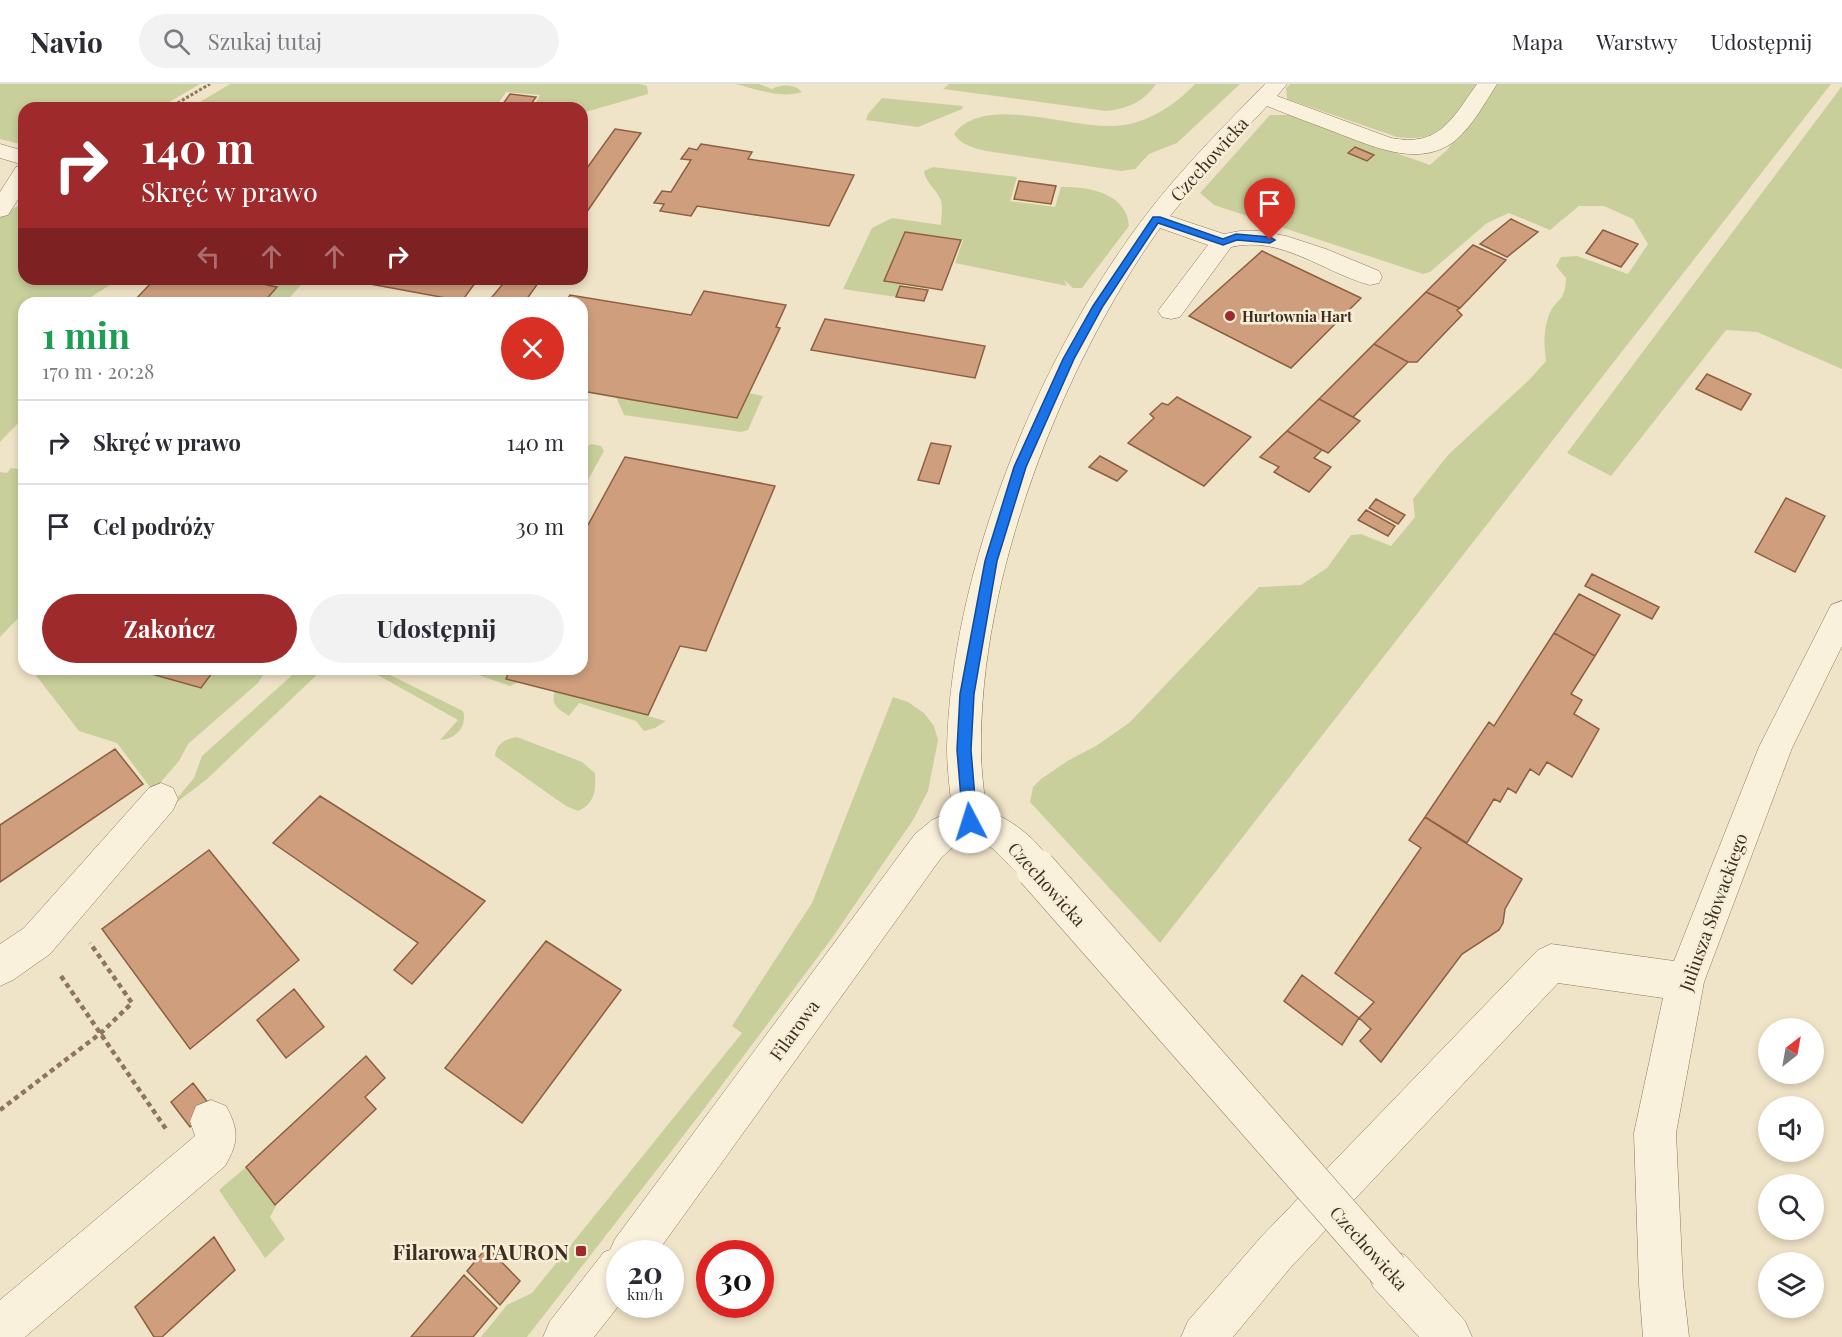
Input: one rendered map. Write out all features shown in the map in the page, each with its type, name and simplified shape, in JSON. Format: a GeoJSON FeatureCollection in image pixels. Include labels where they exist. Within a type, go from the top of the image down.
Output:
{"type":"FeatureCollection","features":[{"type":"Feature","properties":{"kind":"street"},"geometry":{"type":"LineString","coordinates":[[1271,91],[1386,144],[1401,148],[1419,148],[1436,145],[1454,131],[1487,84]]}},
{"type":"Feature","properties":{"kind":"street","name":"Czechowicka"},"geometry":{"type":"LineString","coordinates":[[1271,91],[1195,169],[1156,219],[1098,306],[1068,359],[1020,467],[991,561],[967,694],[964,750],[970,822],[986,825],[998,831],[1036,869],[1449,1337]]}},
{"type":"Feature","properties":{"kind":"street"},"geometry":{"type":"LineString","coordinates":[[0,151],[18,156]]}},
{"type":"Feature","properties":{"kind":"street"},"geometry":{"type":"LineString","coordinates":[[0,210],[18,182]]}},
{"type":"Feature","properties":{"kind":"street"},"geometry":{"type":"LineString","coordinates":[[1156,219],[1223,242]]}},
{"type":"Feature","properties":{"kind":"street"},"geometry":{"type":"LineString","coordinates":[[1171,311],[1223,242],[1236,237],[1282,243],[1370,277]]}},
{"type":"Feature","properties":{"kind":"street","name":"Juliusza Słowackiego"},"geometry":{"type":"LineString","coordinates":[[1666,1337],[1660,1284],[1655,1133],[1685,982],[1776,747],[1842,614]]}},
{"type":"Feature","properties":{"kind":"street"},"geometry":{"type":"LineString","coordinates":[[0,967],[37,941],[161,799]]}},
{"type":"Feature","properties":{"kind":"street","name":"Filarowa"},"geometry":{"type":"LineString","coordinates":[[640,1240],[928,846],[956,824],[970,822]]}},
{"type":"Feature","properties":{"kind":"street"},"geometry":{"type":"LineString","coordinates":[[1204,1337],[1276,1252],[1551,963],[1685,982]]}},
{"type":"Feature","properties":{"kind":"street"},"geometry":{"type":"LineString","coordinates":[[0,1329],[210,1151],[217,1140],[218,1131],[211,1122]]}},
{"type":"Feature","properties":{"kind":"street"},"geometry":{"type":"LineString","coordinates":[[566,1337],[606,1286]]}},
{"type":"Feature","properties":{"kind":"path"},"geometry":{"type":"LineString","coordinates":[[179,102],[210,84]]}},
{"type":"Feature","properties":{"kind":"path"},"geometry":{"type":"LineString","coordinates":[[0,1110],[101,1033],[132,1003],[65,907]]}},
{"type":"Feature","properties":{"kind":"path"},"geometry":{"type":"LineString","coordinates":[[37,941],[191,1167]]}},
{"type":"Feature","properties":{"kind":"green space"},"geometry":{"type":"Polygon","coordinates":[[[0,84],[200,84],[169,102],[18,102],[18,144],[0,139],[0,84]]]}},
{"type":"Feature","properties":{"kind":"green space"},"geometry":{"type":"Polygon","coordinates":[[[230,84],[640,84],[647,86],[648,94],[588,111],[588,102],[536,102],[540,95],[506,92],[499,102],[200,102],[230,84]]]}},
{"type":"Feature","properties":{"kind":"green space"},"geometry":{"type":"Polygon","coordinates":[[[735,84],[759,84],[772,89],[788,86],[796,87],[802,92],[777,94],[735,84]]]}},
{"type":"Feature","properties":{"kind":"green space"},"geometry":{"type":"Polygon","coordinates":[[[949,84],[1156,84],[1146,96],[1134,104],[1106,111],[943,89],[949,84]]]}},
{"type":"Feature","properties":{"kind":"green space"},"geometry":{"type":"Polygon","coordinates":[[[1195,84],[1240,84],[1177,143],[1149,154],[1135,169],[1121,171],[986,151],[964,143],[954,134],[969,122],[988,116],[1010,114],[1105,126],[1134,123],[1163,110],[1195,84]]]}},
{"type":"Feature","properties":{"kind":"green space"},"geometry":{"type":"Polygon","coordinates":[[[1290,84],[1478,84],[1445,126],[1426,136],[1413,138],[1397,137],[1287,99],[1286,88],[1290,84]]]}},
{"type":"Feature","properties":{"kind":"green space"},"geometry":{"type":"Polygon","coordinates":[[[1497,84],[1831,84],[1160,943],[1030,802],[1033,787],[1069,760],[1096,746],[1129,723],[1259,587],[1301,585],[1327,568],[1351,535],[1361,534],[1391,546],[1415,517],[1413,499],[1448,455],[1530,379],[1546,361],[1544,338],[1547,321],[1552,309],[1562,296],[1565,286],[1566,278],[1556,266],[1561,257],[1577,256],[1628,274],[1648,244],[1633,219],[1604,206],[1579,206],[1550,230],[1509,213],[1487,223],[1430,272],[1423,274],[1214,205],[1200,193],[1270,115],[1289,115],[1430,165],[1447,150],[1497,84]]]}},
{"type":"Feature","properties":{"kind":"green space"},"geometry":{"type":"Polygon","coordinates":[[[1842,86],[1842,369],[1757,332],[1726,330],[1611,476],[1567,453],[1842,86]]]}},
{"type":"Feature","properties":{"kind":"green space"},"geometry":{"type":"Polygon","coordinates":[[[882,98],[963,106],[962,109],[918,127],[866,120],[868,114],[882,98]]]}},
{"type":"Feature","properties":{"kind":"green space"},"geometry":{"type":"Polygon","coordinates":[[[933,167],[1017,177],[1010,201],[1055,207],[1061,187],[1094,190],[1114,199],[1121,206],[1127,215],[1129,226],[1082,288],[1073,288],[1064,280],[1067,286],[955,263],[963,240],[905,232],[885,280],[901,283],[896,297],[843,289],[872,228],[892,218],[941,225],[941,201],[924,171],[933,167]]]}},
{"type":"Feature","properties":{"kind":"green space"},"geometry":{"type":"Polygon","coordinates":[[[18,206],[18,285],[110,285],[91,297],[18,297],[18,423],[0,442],[0,217],[18,206]]]}},
{"type":"Feature","properties":{"kind":"green space"},"geometry":{"type":"Polygon","coordinates":[[[267,285],[301,285],[290,297],[268,297],[277,287],[267,285]]]}},
{"type":"Feature","properties":{"kind":"green space"},"geometry":{"type":"Polygon","coordinates":[[[749,393],[763,396],[748,430],[741,432],[624,415],[616,397],[737,418],[749,393]]]}},
{"type":"Feature","properties":{"kind":"green space"},"geometry":{"type":"Polygon","coordinates":[[[588,446],[601,446],[604,451],[588,480],[588,446]]]}},
{"type":"Feature","properties":{"kind":"green space"},"geometry":{"type":"Polygon","coordinates":[[[11,468],[18,469],[18,618],[0,637],[0,472],[7,473],[11,468]]]}},
{"type":"Feature","properties":{"kind":"green space"},"geometry":{"type":"Polygon","coordinates":[[[36,675],[155,675],[200,688],[210,675],[263,675],[258,683],[188,744],[179,761],[153,791],[117,743],[79,731],[36,675]]]}},
{"type":"Feature","properties":{"kind":"green space"},"geometry":{"type":"Polygon","coordinates":[[[292,675],[317,675],[207,779],[168,809],[194,778],[202,756],[292,675]]]}},
{"type":"Feature","properties":{"kind":"green space"},"geometry":{"type":"Polygon","coordinates":[[[378,675],[390,675],[463,711],[464,722],[459,731],[451,738],[440,740],[458,720],[378,675]]]}},
{"type":"Feature","properties":{"kind":"green space"},"geometry":{"type":"Polygon","coordinates":[[[478,675],[508,675],[507,679],[519,682],[510,686],[478,675]]]}},
{"type":"Feature","properties":{"kind":"green space"},"geometry":{"type":"Polygon","coordinates":[[[555,691],[666,721],[655,728],[644,731],[636,721],[579,703],[569,716],[558,709],[554,703],[555,691]]]}},
{"type":"Feature","properties":{"kind":"green space"},"geometry":{"type":"Polygon","coordinates":[[[893,697],[908,702],[924,713],[934,726],[938,740],[928,791],[913,820],[832,938],[704,1109],[527,1337],[481,1337],[507,1305],[532,1293],[742,1033],[732,1026],[812,903],[893,697]]]}},
{"type":"Feature","properties":{"kind":"green space"},"geometry":{"type":"Polygon","coordinates":[[[517,737],[582,762],[595,773],[595,791],[584,808],[578,811],[566,806],[495,756],[502,742],[517,737]]]}},
{"type":"Feature","properties":{"kind":"green space"},"geometry":{"type":"Polygon","coordinates":[[[246,1167],[276,1206],[270,1217],[285,1239],[265,1258],[219,1190],[246,1167]]]}},
{"type":"Feature","properties":{"kind":"building"},"geometry":{"type":"Polygon","coordinates":[[[510,94],[536,97],[532,102],[504,102],[510,94]]]}},
{"type":"Feature","properties":{"kind":"building"},"geometry":{"type":"Polygon","coordinates":[[[615,129],[641,133],[588,210],[588,167],[615,129]]]}},
{"type":"Feature","properties":{"kind":"building"},"geometry":{"type":"Polygon","coordinates":[[[701,144],[752,152],[748,159],[854,175],[829,226],[697,206],[691,216],[660,211],[664,204],[654,203],[662,191],[671,192],[691,160],[681,159],[689,148],[697,150],[701,144]]]}},
{"type":"Feature","properties":{"kind":"building"},"geometry":{"type":"Polygon","coordinates":[[[1355,147],[1374,155],[1367,161],[1348,153],[1355,147]]]}},
{"type":"Feature","properties":{"kind":"building"},"geometry":{"type":"Polygon","coordinates":[[[1019,181],[1056,186],[1051,204],[1014,199],[1019,181]]]}},
{"type":"Feature","properties":{"kind":"building"},"geometry":{"type":"Polygon","coordinates":[[[1511,219],[1538,232],[1507,257],[1480,244],[1511,219]]]}},
{"type":"Feature","properties":{"kind":"building"},"geometry":{"type":"Polygon","coordinates":[[[1603,230],[1638,244],[1621,267],[1586,253],[1603,230]]]}},
{"type":"Feature","properties":{"kind":"building"},"geometry":{"type":"Polygon","coordinates":[[[905,232],[961,240],[942,290],[884,281],[905,232]]]}},
{"type":"Feature","properties":{"kind":"building"},"geometry":{"type":"Polygon","coordinates":[[[1473,245],[1506,260],[1460,308],[1426,292],[1473,245]]]}},
{"type":"Feature","properties":{"kind":"building"},"geometry":{"type":"Polygon","coordinates":[[[1262,251],[1361,298],[1291,368],[1189,316],[1262,251]]]}},
{"type":"Feature","properties":{"kind":"building"},"geometry":{"type":"Polygon","coordinates":[[[149,285],[267,285],[277,287],[268,297],[138,297],[149,285]]]}},
{"type":"Feature","properties":{"kind":"building"},"geometry":{"type":"Polygon","coordinates":[[[375,285],[474,285],[465,297],[440,297],[375,285]]]}},
{"type":"Feature","properties":{"kind":"building"},"geometry":{"type":"Polygon","coordinates":[[[502,285],[537,285],[528,297],[492,297],[502,285]]]}},
{"type":"Feature","properties":{"kind":"building"},"geometry":{"type":"Polygon","coordinates":[[[900,286],[928,290],[924,301],[896,297],[900,286]]]}},
{"type":"Feature","properties":{"kind":"building"},"geometry":{"type":"Polygon","coordinates":[[[704,291],[786,305],[776,327],[780,328],[737,418],[588,392],[588,298],[691,315],[704,291]]]}},
{"type":"Feature","properties":{"kind":"building"},"geometry":{"type":"Polygon","coordinates":[[[1426,292],[1460,308],[1457,310],[1462,315],[1417,362],[1408,362],[1374,344],[1426,292]]]}},
{"type":"Feature","properties":{"kind":"building"},"geometry":{"type":"Polygon","coordinates":[[[825,319],[985,346],[975,378],[811,350],[825,319]]]}},
{"type":"Feature","properties":{"kind":"building"},"geometry":{"type":"Polygon","coordinates":[[[1374,344],[1408,362],[1353,417],[1319,399],[1374,344]]]}},
{"type":"Feature","properties":{"kind":"building"},"geometry":{"type":"Polygon","coordinates":[[[1707,374],[1751,394],[1741,410],[1696,389],[1707,374]]]}},
{"type":"Feature","properties":{"kind":"building"},"geometry":{"type":"Polygon","coordinates":[[[1177,397],[1251,437],[1204,486],[1128,443],[1154,418],[1150,414],[1162,403],[1168,405],[1177,397]]]}},
{"type":"Feature","properties":{"kind":"building"},"geometry":{"type":"Polygon","coordinates":[[[1319,399],[1360,421],[1328,453],[1287,431],[1319,399]]]}},
{"type":"Feature","properties":{"kind":"building"},"geometry":{"type":"Polygon","coordinates":[[[1287,431],[1322,450],[1314,458],[1331,467],[1309,492],[1274,472],[1279,467],[1260,457],[1287,431]]]}},
{"type":"Feature","properties":{"kind":"building"},"geometry":{"type":"Polygon","coordinates":[[[931,443],[951,446],[939,484],[918,480],[931,443]]]}},
{"type":"Feature","properties":{"kind":"building"},"geometry":{"type":"Polygon","coordinates":[[[1100,456],[1127,471],[1117,481],[1089,467],[1100,456]]]}},
{"type":"Feature","properties":{"kind":"building"},"geometry":{"type":"Polygon","coordinates":[[[625,457],[775,486],[706,651],[680,646],[648,715],[506,679],[508,675],[588,675],[588,525],[625,457]]]}},
{"type":"Feature","properties":{"kind":"building"},"geometry":{"type":"Polygon","coordinates":[[[1786,498],[1825,516],[1795,572],[1755,552],[1786,498]]]}},
{"type":"Feature","properties":{"kind":"building"},"geometry":{"type":"Polygon","coordinates":[[[1376,499],[1405,515],[1398,524],[1369,508],[1376,499]]]}},
{"type":"Feature","properties":{"kind":"building"},"geometry":{"type":"Polygon","coordinates":[[[1366,510],[1395,526],[1388,536],[1358,520],[1366,510]]]}},
{"type":"Feature","properties":{"kind":"building"},"geometry":{"type":"Polygon","coordinates":[[[1592,574],[1659,607],[1652,619],[1585,586],[1592,574]]]}},
{"type":"Feature","properties":{"kind":"building"},"geometry":{"type":"Polygon","coordinates":[[[1579,594],[1620,615],[1595,656],[1554,633],[1579,594]]]}},
{"type":"Feature","properties":{"kind":"building"},"geometry":{"type":"Polygon","coordinates":[[[1554,633],[1595,656],[1571,694],[1582,700],[1574,714],[1599,729],[1572,777],[1547,762],[1539,775],[1530,769],[1516,793],[1508,788],[1500,802],[1494,799],[1467,843],[1425,817],[1489,722],[1494,726],[1554,633]]]}},
{"type":"Feature","properties":{"kind":"building"},"geometry":{"type":"Polygon","coordinates":[[[155,675],[211,675],[201,688],[155,675]]]}},
{"type":"Feature","properties":{"kind":"building"},"geometry":{"type":"Polygon","coordinates":[[[115,749],[143,784],[0,882],[0,825],[115,749]]]}},
{"type":"Feature","properties":{"kind":"building"},"geometry":{"type":"Polygon","coordinates":[[[320,796],[485,901],[412,984],[394,970],[418,943],[273,843],[320,796]]]}},
{"type":"Feature","properties":{"kind":"building"},"geometry":{"type":"Polygon","coordinates":[[[1425,817],[1522,879],[1505,909],[1503,923],[1499,930],[1462,954],[1381,1062],[1360,1041],[1371,1029],[1359,1018],[1374,1002],[1335,973],[1421,848],[1409,840],[1425,817]]]}},
{"type":"Feature","properties":{"kind":"building"},"geometry":{"type":"Polygon","coordinates":[[[209,850],[299,960],[190,1049],[102,929],[209,850]]]}},
{"type":"Feature","properties":{"kind":"building"},"geometry":{"type":"Polygon","coordinates":[[[546,941],[621,990],[522,1123],[445,1068],[546,941]]]}},
{"type":"Feature","properties":{"kind":"building"},"geometry":{"type":"Polygon","coordinates":[[[1302,975],[1359,1018],[1342,1045],[1284,1001],[1302,975]]]}},
{"type":"Feature","properties":{"kind":"building"},"geometry":{"type":"Polygon","coordinates":[[[294,989],[324,1027],[286,1058],[257,1020],[294,989]]]}},
{"type":"Feature","properties":{"kind":"building"},"geometry":{"type":"Polygon","coordinates":[[[366,1056],[385,1078],[365,1097],[376,1109],[275,1205],[246,1167],[366,1056]]]}},
{"type":"Feature","properties":{"kind":"building"},"geometry":{"type":"Polygon","coordinates":[[[193,1083],[212,1108],[190,1127],[171,1102],[193,1083]]]}},
{"type":"Feature","properties":{"kind":"building"},"geometry":{"type":"Polygon","coordinates":[[[214,1237],[235,1270],[162,1337],[154,1337],[135,1307],[214,1237]]]}},
{"type":"Feature","properties":{"kind":"building"},"geometry":{"type":"Polygon","coordinates":[[[487,1247],[520,1281],[500,1305],[467,1271],[487,1247]]]}},
{"type":"Feature","properties":{"kind":"building"},"geometry":{"type":"Polygon","coordinates":[[[464,1275],[497,1308],[473,1337],[411,1337],[464,1275]]]}},
{"type":"Feature","properties":{"kind":"place","name":"Hurtownia Hart"},"geometry":{"type":"Point","coordinates":[1230,316]}},
{"type":"Feature","properties":{"kind":"place","name":"Filarowa TAURON"},"geometry":{"type":"Point","coordinates":[581,1251]}},
{"type":"Feature","properties":{"kind":"route"},"geometry":{"type":"LineString","coordinates":[[970,822],[964,750],[967,694],[973,650],[991,561],[1020,467],[1068,359],[1098,306],[1156,219],[1223,242],[1236,237],[1258,237],[1270,240]]}}]}
